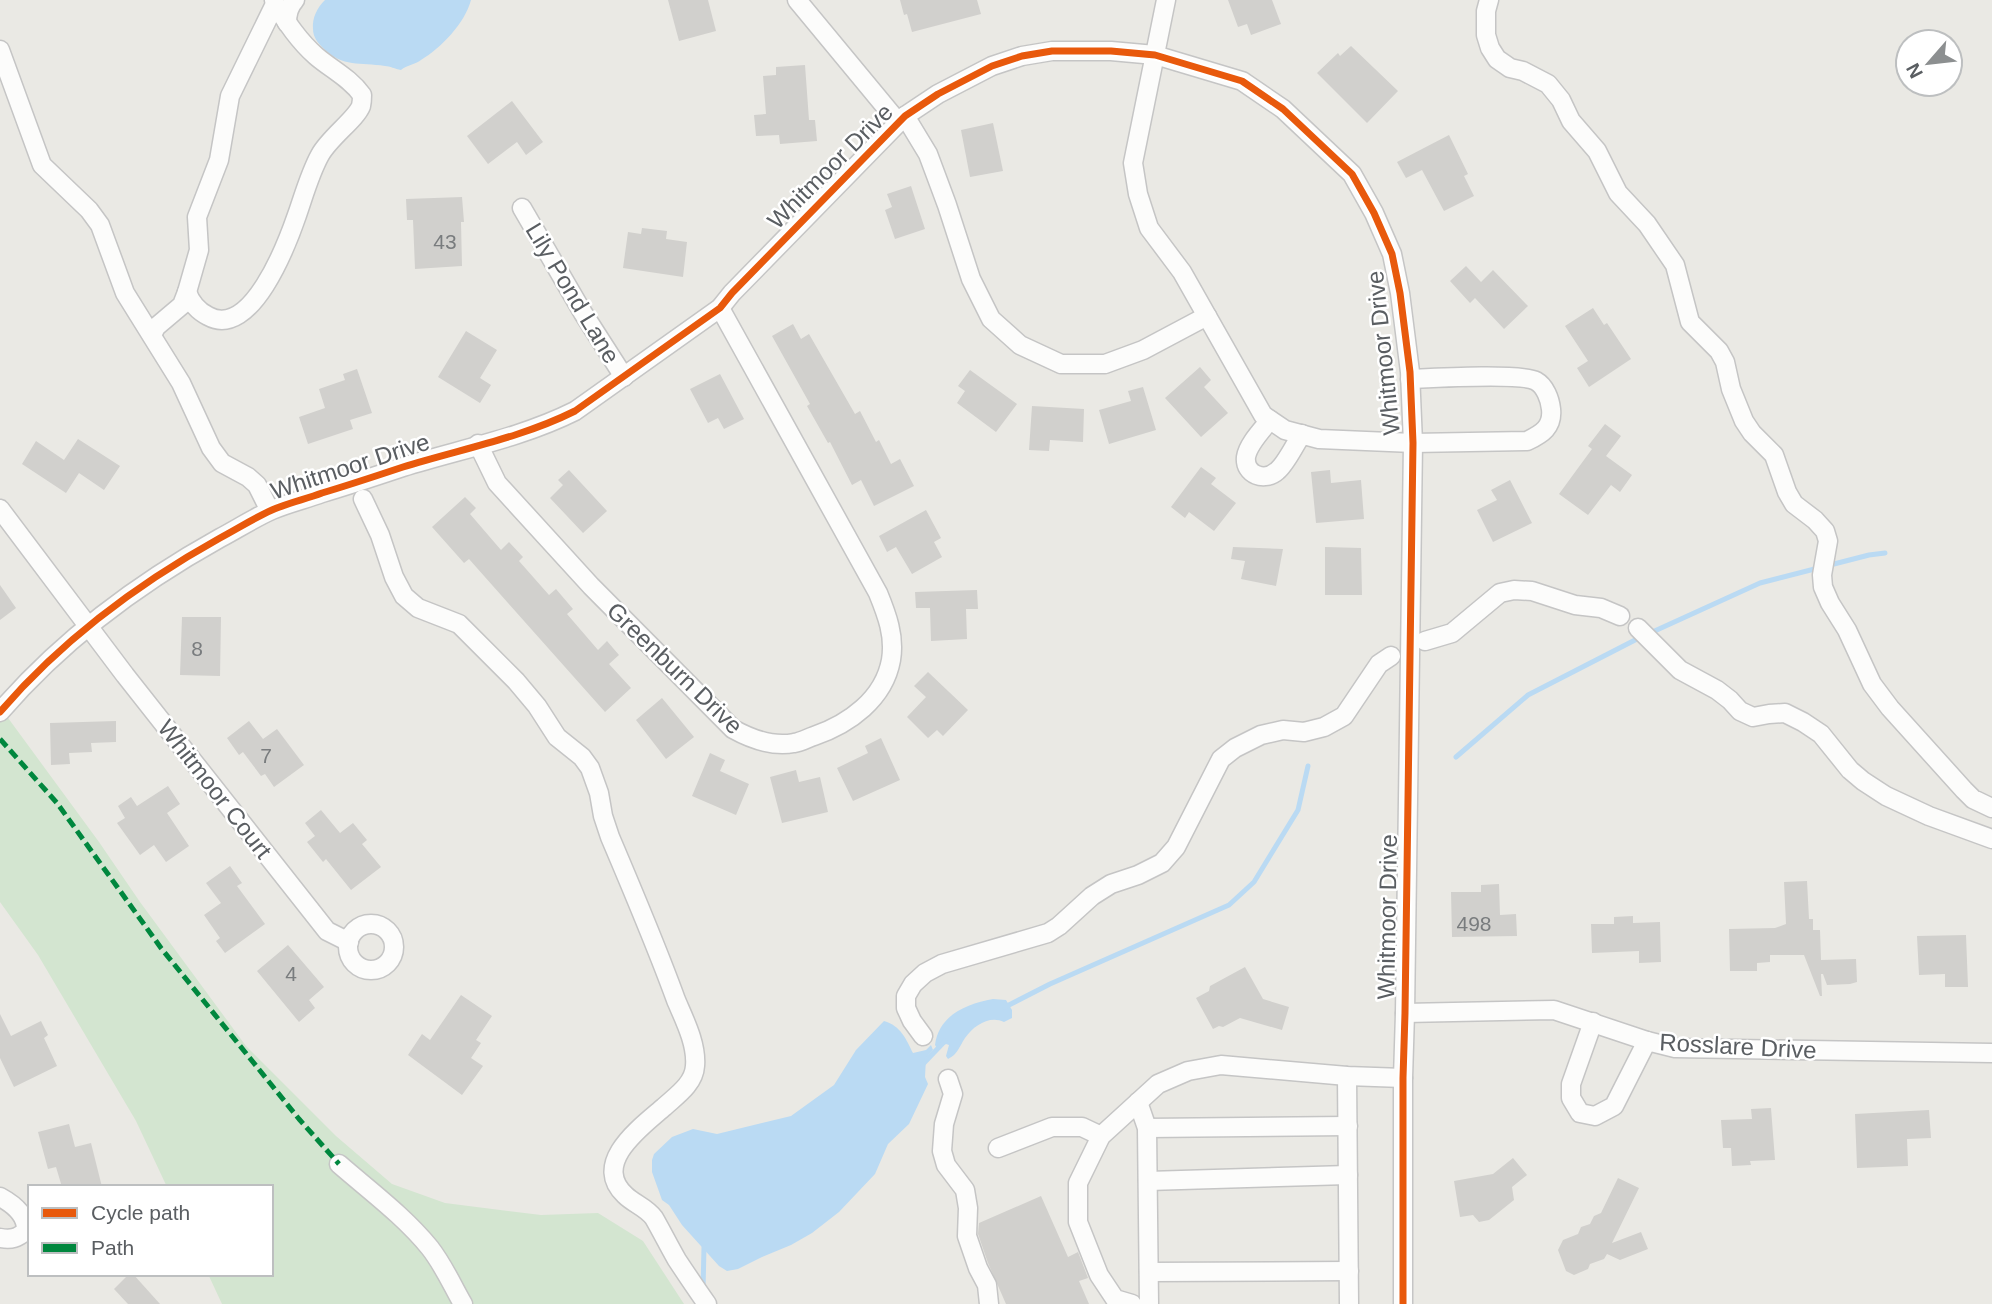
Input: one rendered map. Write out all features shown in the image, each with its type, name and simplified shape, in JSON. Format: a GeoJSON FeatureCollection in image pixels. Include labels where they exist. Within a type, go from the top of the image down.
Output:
{"type":"FeatureCollection","features":[{"type":"Feature","properties":{"kind":"street"},"geometry":{"type":"LineString","coordinates":[[287,23],[287,15],[295,0]]}},
{"type":"Feature","properties":{"kind":"street"},"geometry":{"type":"LineString","coordinates":[[797,0],[901,119],[928,154],[971,279],[991,319],[1020,345],[1061,364],[1105,364],[1143,350],[1208,316]]}},
{"type":"Feature","properties":{"kind":"street"},"geometry":{"type":"LineString","coordinates":[[1166,0],[1133,163],[1138,194],[1149,228],[1182,272],[1263,415],[1285,430],[1320,439],[1413,443],[1527,441],[1542,433],[1550,422],[1551,408],[1546,391],[1536,380],[1515,377],[1410,379]]}},
{"type":"Feature","properties":{"kind":"street"},"geometry":{"type":"LineString","coordinates":[[1489,0],[1486,35],[1490,48],[1497,59],[1510,68],[1523,71],[1548,84],[1561,100],[1571,121],[1597,151],[1618,193],[1647,224],[1675,265],[1690,322],[1719,351],[1740,412],[1752,433],[1773,455],[1794,504],[1825,531],[1828,541],[1822,575],[1823,587],[1872,684],[1890,708],[1964,790],[1973,799],[1992,808]]}},
{"type":"Feature","properties":{"kind":"street"},"geometry":{"type":"LineString","coordinates":[[187,292],[196,308],[215,319],[234,317],[253,301],[277,265],[320,155],[361,106],[362,95],[355,85],[298,39],[274,2]]}},
{"type":"Feature","properties":{"kind":"street"},"geometry":{"type":"LineString","coordinates":[[152,335],[156,327],[182,305],[187,292],[199,250],[197,217],[219,160],[230,96],[274,2]]}},
{"type":"Feature","properties":{"kind":"street"},"geometry":{"type":"LineString","coordinates":[[0,50],[42,165],[89,210],[100,225],[125,293],[181,383],[211,448],[222,463],[257,485],[266,503]]}},
{"type":"Feature","properties":{"kind":"street","name":"Whitmoor Drive"},"geometry":{"type":"LineString","coordinates":[[0,712],[27,680],[90,626],[149,581],[271,511],[478,444],[516,435],[575,411],[720,308],[901,119],[938,94],[981,71],[1022,56],[1052,51],[1111,51],[1155,55],[1242,81],[1283,109],[1352,173],[1374,212],[1392,254],[1400,293],[1410,379],[1413,443],[1402,1304]]}},
{"type":"Feature","properties":{"kind":"street","name":"Lily Pond Lane"},"geometry":{"type":"LineString","coordinates":[[522,208],[624,377]]}},
{"type":"Feature","properties":{"kind":"street","name":"Greenburn Drive"},"geometry":{"type":"LineString","coordinates":[[478,444],[497,483],[591,586],[733,729],[764,742],[794,743],[835,729],[872,700],[884,681],[891,661],[892,638],[887,615],[878,593],[720,308]]}},
{"type":"Feature","properties":{"kind":"street"},"geometry":{"type":"LineString","coordinates":[[1270,421],[1246,455],[1246,465],[1259,477],[1266,477],[1277,471],[1302,434]]}},
{"type":"Feature","properties":{"kind":"street"},"geometry":{"type":"LineString","coordinates":[[363,499],[404,596],[418,608],[459,624],[516,681],[537,706],[557,737],[582,757],[590,768],[610,837],[664,963],[696,1064],[694,1075],[686,1086],[643,1125],[620,1151],[612,1174],[618,1188],[626,1197],[646,1208],[707,1304]]}},
{"type":"Feature","properties":{"kind":"street","name":"Whitmoor Court"},"geometry":{"type":"LineString","coordinates":[[0,509],[125,675],[327,931],[349,942]]}},
{"type":"Feature","properties":{"kind":"street"},"geometry":{"type":"LineString","coordinates":[[1425,641],[1452,633],[1500,593],[1514,590],[1532,591],[1574,605],[1601,608],[1620,616]]}},
{"type":"Feature","properties":{"kind":"street"},"geometry":{"type":"LineString","coordinates":[[1639,628],[1680,670],[1717,690],[1740,711],[1753,717],[1785,713],[1803,722],[1821,734],[1850,770],[1886,796],[1929,816],[1992,839]]}},
{"type":"Feature","properties":{"kind":"street"},"geometry":{"type":"LineString","coordinates":[[923,1036],[906,1008],[906,996],[913,984],[925,973],[942,964],[1048,933],[1092,896],[1111,884],[1162,863],[1175,847],[1221,759],[1235,748],[1261,735],[1283,730],[1304,732],[1324,727],[1344,716],[1379,664],[1391,656]]}},
{"type":"Feature","properties":{"kind":"street","name":"Rosslare Drive"},"geometry":{"type":"LineString","coordinates":[[1405,1013],[1554,1010],[1675,1048],[1992,1053]]}},
{"type":"Feature","properties":{"kind":"street"},"geometry":{"type":"LineString","coordinates":[[1593,1022],[1571,1084],[1571,1098],[1580,1113],[1595,1116],[1614,1107],[1647,1041]]}},
{"type":"Feature","properties":{"kind":"street"},"geometry":{"type":"LineString","coordinates":[[1132,1304],[1115,1299],[1099,1275],[1078,1222],[1077,1183],[1101,1136],[1158,1084],[1188,1071],[1221,1065],[1403,1078]]}},
{"type":"Feature","properties":{"kind":"street"},"geometry":{"type":"LineString","coordinates":[[1348,1076],[1349,1304]]}},
{"type":"Feature","properties":{"kind":"street"},"geometry":{"type":"LineString","coordinates":[[948,1079],[953,1094],[944,1124],[942,1151],[946,1165],[965,1190],[968,1236],[978,1268],[987,1285],[989,1304]]}},
{"type":"Feature","properties":{"kind":"street"},"geometry":{"type":"LineString","coordinates":[[1138,1102],[1147,1128],[1149,1304]]}},
{"type":"Feature","properties":{"kind":"street"},"geometry":{"type":"LineString","coordinates":[[998,1148],[1052,1126],[1082,1127],[1101,1136]]}},
{"type":"Feature","properties":{"kind":"street"},"geometry":{"type":"LineString","coordinates":[[1147,1128],[1348,1126]]}},
{"type":"Feature","properties":{"kind":"street"},"geometry":{"type":"LineString","coordinates":[[339,1164],[403,1219],[430,1249],[452,1280],[463,1304]]}},
{"type":"Feature","properties":{"kind":"street"},"geometry":{"type":"LineString","coordinates":[[1148,1181],[1348,1175]]}},
{"type":"Feature","properties":{"kind":"street"},"geometry":{"type":"LineString","coordinates":[[0,1197],[23,1216],[26,1223],[26,1231],[17,1238],[0,1238]]}},
{"type":"Feature","properties":{"kind":"street"},"geometry":{"type":"LineString","coordinates":[[1149,1272],[1349,1271]]}},
{"type":"Feature","properties":{"kind":"green space"},"geometry":{"type":"Polygon","coordinates":[[[0,707],[246,1046],[336,1136],[392,1184],[445,1203],[541,1215],[598,1213],[643,1241],[684,1304],[222,1304],[209,1276],[273,1276],[273,1185],[166,1185],[136,1121],[38,955],[0,902],[0,707]]]}},
{"type":"Feature","properties":{"kind":"water"},"geometry":{"type":"Polygon","coordinates":[[[325,0],[471,0],[458,26],[444,42],[421,60],[401,70],[352,63],[338,59],[323,48],[315,37],[313,25],[316,13],[325,0]]]}},
{"type":"Feature","properties":{"kind":"water"},"geometry":{"type":"Polygon","coordinates":[[[993,999],[1006,1000],[1012,1010],[1012,1018],[1004,1022],[993,1020],[978,1025],[948,1059],[946,1056],[949,1045],[937,1048],[935,1045],[942,1026],[964,1008],[993,999]]]}},
{"type":"Feature","properties":{"kind":"water"},"geometry":{"type":"Polygon","coordinates":[[[884,1021],[899,1030],[913,1053],[926,1050],[931,1045],[933,1050],[926,1058],[925,1077],[928,1084],[909,1124],[888,1144],[875,1174],[839,1212],[812,1233],[738,1269],[727,1271],[719,1266],[662,1200],[652,1172],[654,1154],[672,1137],[693,1129],[717,1134],[791,1116],[834,1085],[856,1050],[884,1021]]]}},
{"type":"Feature","properties":{"kind":"building"},"geometry":{"type":"Polygon","coordinates":[[[668,0],[708,0],[716,31],[679,41],[668,0]]]}},
{"type":"Feature","properties":{"kind":"building"},"geometry":{"type":"Polygon","coordinates":[[[900,0],[977,0],[981,14],[912,32],[900,0]]]}},
{"type":"Feature","properties":{"kind":"building"},"geometry":{"type":"Polygon","coordinates":[[[1228,0],[1272,0],[1281,24],[1251,35],[1247,24],[1238,27],[1228,0]]]}},
{"type":"Feature","properties":{"kind":"building"},"geometry":{"type":"Polygon","coordinates":[[[1351,46],[1398,91],[1367,123],[1317,73],[1338,53],[1340,56],[1351,46]]]}},
{"type":"Feature","properties":{"kind":"building"},"geometry":{"type":"Polygon","coordinates":[[[805,65],[809,120],[815,120],[817,141],[780,144],[779,135],[756,136],[754,115],[766,114],[763,76],[776,75],[776,67],[805,65]]]}},
{"type":"Feature","properties":{"kind":"building"},"geometry":{"type":"Polygon","coordinates":[[[512,101],[543,142],[526,155],[517,142],[488,164],[467,136],[512,101]]]}},
{"type":"Feature","properties":{"kind":"building"},"geometry":{"type":"Polygon","coordinates":[[[993,123],[1003,171],[970,177],[961,130],[993,123]]]}},
{"type":"Feature","properties":{"kind":"building"},"geometry":{"type":"Polygon","coordinates":[[[1449,135],[1468,174],[1464,176],[1474,196],[1444,211],[1422,170],[1406,178],[1397,162],[1449,135]]]}},
{"type":"Feature","properties":{"kind":"building"},"geometry":{"type":"Polygon","coordinates":[[[911,186],[925,229],[895,239],[885,210],[892,207],[887,194],[911,186]]]}},
{"type":"Feature","properties":{"kind":"building"},"geometry":{"type":"Polygon","coordinates":[[[462,197],[462,266],[415,269],[413,220],[407,220],[406,199],[462,197]]]}},
{"type":"Feature","properties":{"kind":"building"},"geometry":{"type":"Polygon","coordinates":[[[642,228],[667,231],[666,239],[687,242],[683,277],[623,268],[628,232],[641,234],[642,228]]]}},
{"type":"Feature","properties":{"kind":"building"},"geometry":{"type":"Polygon","coordinates":[[[1466,266],[1481,282],[1493,270],[1528,306],[1504,329],[1475,298],[1470,303],[1450,281],[1466,266]]]}},
{"type":"Feature","properties":{"kind":"building"},"geometry":{"type":"Polygon","coordinates":[[[1593,308],[1604,325],[1607,323],[1631,359],[1589,387],[1577,368],[1588,361],[1565,326],[1593,308]]]}},
{"type":"Feature","properties":{"kind":"building"},"geometry":{"type":"Polygon","coordinates":[[[793,324],[801,339],[809,334],[855,414],[860,411],[891,464],[900,459],[914,486],[874,506],[861,480],[852,485],[830,442],[828,443],[807,406],[810,404],[772,336],[793,324]]]}},
{"type":"Feature","properties":{"kind":"building"},"geometry":{"type":"Polygon","coordinates":[[[466,331],[497,350],[480,378],[491,385],[480,403],[438,377],[466,331]]]}},
{"type":"Feature","properties":{"kind":"building"},"geometry":{"type":"Polygon","coordinates":[[[1200,367],[1211,380],[1204,387],[1228,413],[1201,437],[1165,398],[1200,367]]]}},
{"type":"Feature","properties":{"kind":"building"},"geometry":{"type":"Polygon","coordinates":[[[357,369],[372,413],[350,420],[353,429],[308,444],[299,417],[325,408],[319,389],[345,380],[343,374],[357,369]]]}},
{"type":"Feature","properties":{"kind":"building"},"geometry":{"type":"Polygon","coordinates":[[[970,370],[1017,404],[996,432],[957,403],[965,391],[958,386],[970,370]]]}},
{"type":"Feature","properties":{"kind":"building"},"geometry":{"type":"Polygon","coordinates":[[[720,374],[744,419],[724,429],[718,418],[708,423],[690,389],[720,374]]]}},
{"type":"Feature","properties":{"kind":"building"},"geometry":{"type":"Polygon","coordinates":[[[1143,387],[1156,430],[1109,444],[1099,410],[1131,401],[1128,391],[1143,387]]]}},
{"type":"Feature","properties":{"kind":"building"},"geometry":{"type":"Polygon","coordinates":[[[1032,406],[1084,409],[1083,442],[1050,440],[1049,451],[1029,450],[1032,406]]]}},
{"type":"Feature","properties":{"kind":"building"},"geometry":{"type":"Polygon","coordinates":[[[1605,424],[1621,436],[1606,456],[1632,475],[1620,492],[1611,485],[1588,515],[1559,494],[1592,449],[1588,446],[1605,424]]]}},
{"type":"Feature","properties":{"kind":"building"},"geometry":{"type":"Polygon","coordinates":[[[78,439],[120,466],[104,490],[79,473],[66,493],[22,464],[36,441],[64,460],[78,439]]]}},
{"type":"Feature","properties":{"kind":"building"},"geometry":{"type":"Polygon","coordinates":[[[1201,467],[1216,478],[1211,484],[1236,503],[1214,531],[1189,512],[1185,518],[1171,507],[1201,467]]]}},
{"type":"Feature","properties":{"kind":"building"},"geometry":{"type":"Polygon","coordinates":[[[569,470],[607,511],[583,533],[550,498],[563,485],[558,480],[569,470]]]}},
{"type":"Feature","properties":{"kind":"building"},"geometry":{"type":"Polygon","coordinates":[[[1330,470],[1331,483],[1361,480],[1364,519],[1316,523],[1311,472],[1330,470]]]}},
{"type":"Feature","properties":{"kind":"building"},"geometry":{"type":"Polygon","coordinates":[[[1510,480],[1532,523],[1493,542],[1477,510],[1497,500],[1491,490],[1510,480]]]}},
{"type":"Feature","properties":{"kind":"building"},"geometry":{"type":"Polygon","coordinates":[[[465,497],[476,508],[470,514],[501,550],[509,542],[523,557],[519,561],[549,595],[556,589],[573,609],[567,614],[598,650],[607,641],[619,655],[609,664],[631,688],[605,712],[469,559],[464,563],[432,527],[465,497]]]}},
{"type":"Feature","properties":{"kind":"building"},"geometry":{"type":"Polygon","coordinates":[[[926,510],[941,538],[934,542],[942,557],[912,574],[896,547],[887,552],[879,536],[926,510]]]}},
{"type":"Feature","properties":{"kind":"building"},"geometry":{"type":"Polygon","coordinates":[[[1233,547],[1283,549],[1276,586],[1241,579],[1245,561],[1231,559],[1233,547]]]}},
{"type":"Feature","properties":{"kind":"building"},"geometry":{"type":"Polygon","coordinates":[[[1325,547],[1361,548],[1362,595],[1325,595],[1325,547]]]}},
{"type":"Feature","properties":{"kind":"building"},"geometry":{"type":"Polygon","coordinates":[[[0,585],[16,608],[0,620],[0,585]]]}},
{"type":"Feature","properties":{"kind":"building"},"geometry":{"type":"Polygon","coordinates":[[[977,590],[978,609],[966,609],[967,639],[931,641],[930,608],[916,608],[915,592],[977,590]]]}},
{"type":"Feature","properties":{"kind":"building"},"geometry":{"type":"Polygon","coordinates":[[[182,617],[221,617],[220,676],[180,675],[182,617]]]}},
{"type":"Feature","properties":{"kind":"building"},"geometry":{"type":"Polygon","coordinates":[[[928,672],[968,710],[943,736],[937,730],[928,738],[907,717],[926,697],[914,686],[928,672]]]}},
{"type":"Feature","properties":{"kind":"building"},"geometry":{"type":"Polygon","coordinates":[[[662,698],[694,737],[666,759],[636,720],[662,698]]]}},
{"type":"Feature","properties":{"kind":"building"},"geometry":{"type":"Polygon","coordinates":[[[116,721],[116,742],[91,743],[92,752],[69,753],[70,764],[51,765],[50,723],[116,721]]]}},
{"type":"Feature","properties":{"kind":"building"},"geometry":{"type":"Polygon","coordinates":[[[249,721],[263,739],[277,729],[304,765],[274,787],[265,774],[261,776],[243,752],[239,755],[227,738],[249,721]]]}},
{"type":"Feature","properties":{"kind":"building"},"geometry":{"type":"Polygon","coordinates":[[[881,738],[900,780],[853,801],[837,768],[868,753],[865,746],[881,738]]]}},
{"type":"Feature","properties":{"kind":"building"},"geometry":{"type":"Polygon","coordinates":[[[710,753],[725,760],[720,771],[749,784],[736,815],[692,796],[710,753]]]}},
{"type":"Feature","properties":{"kind":"building"},"geometry":{"type":"Polygon","coordinates":[[[796,770],[799,782],[820,777],[828,812],[782,823],[770,777],[796,770]]]}},
{"type":"Feature","properties":{"kind":"building"},"geometry":{"type":"Polygon","coordinates":[[[168,786],[180,804],[167,813],[189,846],[166,862],[154,845],[140,855],[117,823],[125,818],[118,806],[131,797],[137,806],[168,786]]]}},
{"type":"Feature","properties":{"kind":"building"},"geometry":{"type":"Polygon","coordinates":[[[321,810],[340,833],[353,823],[367,840],[362,844],[381,867],[351,890],[326,859],[323,862],[307,842],[315,836],[305,823],[321,810]]]}},
{"type":"Feature","properties":{"kind":"building"},"geometry":{"type":"Polygon","coordinates":[[[230,866],[242,883],[237,886],[265,924],[225,953],[216,941],[220,938],[204,915],[221,903],[206,883],[230,866]]]}},
{"type":"Feature","properties":{"kind":"building"},"geometry":{"type":"Polygon","coordinates":[[[1807,881],[1809,919],[1813,919],[1813,930],[1820,930],[1821,960],[1856,959],[1857,982],[1827,985],[1821,974],[1820,996],[1804,955],[1770,955],[1770,962],[1757,963],[1757,971],[1730,971],[1729,929],[1775,928],[1786,924],[1784,882],[1807,881]]]}},
{"type":"Feature","properties":{"kind":"building"},"geometry":{"type":"Polygon","coordinates":[[[1499,884],[1500,915],[1516,914],[1517,936],[1452,937],[1451,892],[1481,892],[1481,885],[1499,884]]]}},
{"type":"Feature","properties":{"kind":"building"},"geometry":{"type":"Polygon","coordinates":[[[1633,916],[1633,923],[1660,922],[1661,962],[1639,963],[1639,951],[1592,953],[1591,924],[1614,924],[1614,917],[1633,916]]]}},
{"type":"Feature","properties":{"kind":"building"},"geometry":{"type":"Polygon","coordinates":[[[1966,935],[1968,987],[1945,987],[1945,974],[1919,975],[1917,936],[1966,935]]]}},
{"type":"Feature","properties":{"kind":"building"},"geometry":{"type":"Polygon","coordinates":[[[288,945],[324,987],[309,1000],[315,1008],[299,1022],[257,971],[288,945]]]}},
{"type":"Feature","properties":{"kind":"building"},"geometry":{"type":"Polygon","coordinates":[[[1245,967],[1263,999],[1289,1007],[1282,1030],[1240,1018],[1213,1029],[1196,998],[1209,991],[1210,986],[1245,967]]]}},
{"type":"Feature","properties":{"kind":"building"},"geometry":{"type":"Polygon","coordinates":[[[461,995],[492,1016],[476,1040],[481,1043],[471,1058],[483,1066],[462,1095],[408,1055],[422,1034],[430,1040],[461,995]]]}},
{"type":"Feature","properties":{"kind":"building"},"geometry":{"type":"Polygon","coordinates":[[[0,1014],[11,1036],[41,1021],[48,1035],[44,1038],[57,1066],[14,1087],[0,1058],[0,1014]]]}},
{"type":"Feature","properties":{"kind":"building"},"geometry":{"type":"Polygon","coordinates":[[[1771,1108],[1775,1160],[1750,1161],[1751,1165],[1732,1166],[1731,1148],[1723,1148],[1721,1120],[1752,1119],[1751,1109],[1771,1108]]]}},
{"type":"Feature","properties":{"kind":"building"},"geometry":{"type":"Polygon","coordinates":[[[1929,1110],[1931,1138],[1907,1139],[1908,1166],[1857,1168],[1855,1114],[1929,1110]]]}},
{"type":"Feature","properties":{"kind":"building"},"geometry":{"type":"Polygon","coordinates":[[[69,1124],[75,1147],[91,1143],[102,1185],[61,1185],[56,1167],[48,1169],[38,1132],[69,1124]]]}},
{"type":"Feature","properties":{"kind":"building"},"geometry":{"type":"Polygon","coordinates":[[[1513,1158],[1527,1175],[1512,1187],[1514,1200],[1489,1220],[1479,1222],[1473,1215],[1460,1217],[1454,1181],[1493,1174],[1513,1158]]]}},
{"type":"Feature","properties":{"kind":"building"},"geometry":{"type":"Polygon","coordinates":[[[1618,1178],[1639,1188],[1612,1243],[1641,1232],[1648,1249],[1620,1260],[1607,1254],[1604,1259],[1590,1264],[1588,1269],[1574,1275],[1566,1271],[1558,1250],[1563,1240],[1578,1234],[1581,1227],[1590,1224],[1594,1216],[1601,1213],[1618,1178]]]}},
{"type":"Feature","properties":{"kind":"building"},"geometry":{"type":"Polygon","coordinates":[[[1041,1196],[1068,1257],[1078,1252],[1088,1278],[1079,1281],[1089,1304],[1006,1304],[978,1234],[979,1223],[1041,1196]]]}},
{"type":"Feature","properties":{"kind":"building"},"geometry":{"type":"Polygon","coordinates":[[[127,1276],[135,1276],[160,1304],[128,1304],[114,1289],[127,1276]]]}},
{"type":"Feature","properties":{"kind":"waterway"},"geometry":{"type":"LineString","coordinates":[[1456,757],[1528,695],[1637,639],[1760,583],[1885,553]]}},
{"type":"Feature","properties":{"kind":"waterway"},"geometry":{"type":"LineString","coordinates":[[1005,1007],[1050,984],[1229,905],[1254,882],[1298,810],[1308,766]]}},
{"type":"Feature","properties":{"kind":"waterway"},"geometry":{"type":"LineString","coordinates":[[923,1064],[945,1041]]}},
{"type":"Feature","properties":{"kind":"waterway"},"geometry":{"type":"LineString","coordinates":[[703,1290],[704,1247]]}},
{"type":"Feature","properties":{"kind":"marked path"},"geometry":{"type":"LineString","coordinates":[[0,739],[57,803],[161,948],[299,1119],[339,1164]]}},
{"type":"Feature","properties":{"kind":"cycle path"},"geometry":{"type":"LineString","coordinates":[[0,712],[49,661],[102,615],[190,555],[259,516],[284,505],[403,467],[512,436],[575,411],[720,308],[905,116],[938,94],[992,66],[1022,56],[1052,51],[1111,51],[1155,55],[1242,81],[1283,109],[1352,174],[1374,213],[1392,254],[1400,293],[1410,372],[1413,443],[1403,1078],[1403,1304]]}}]}
